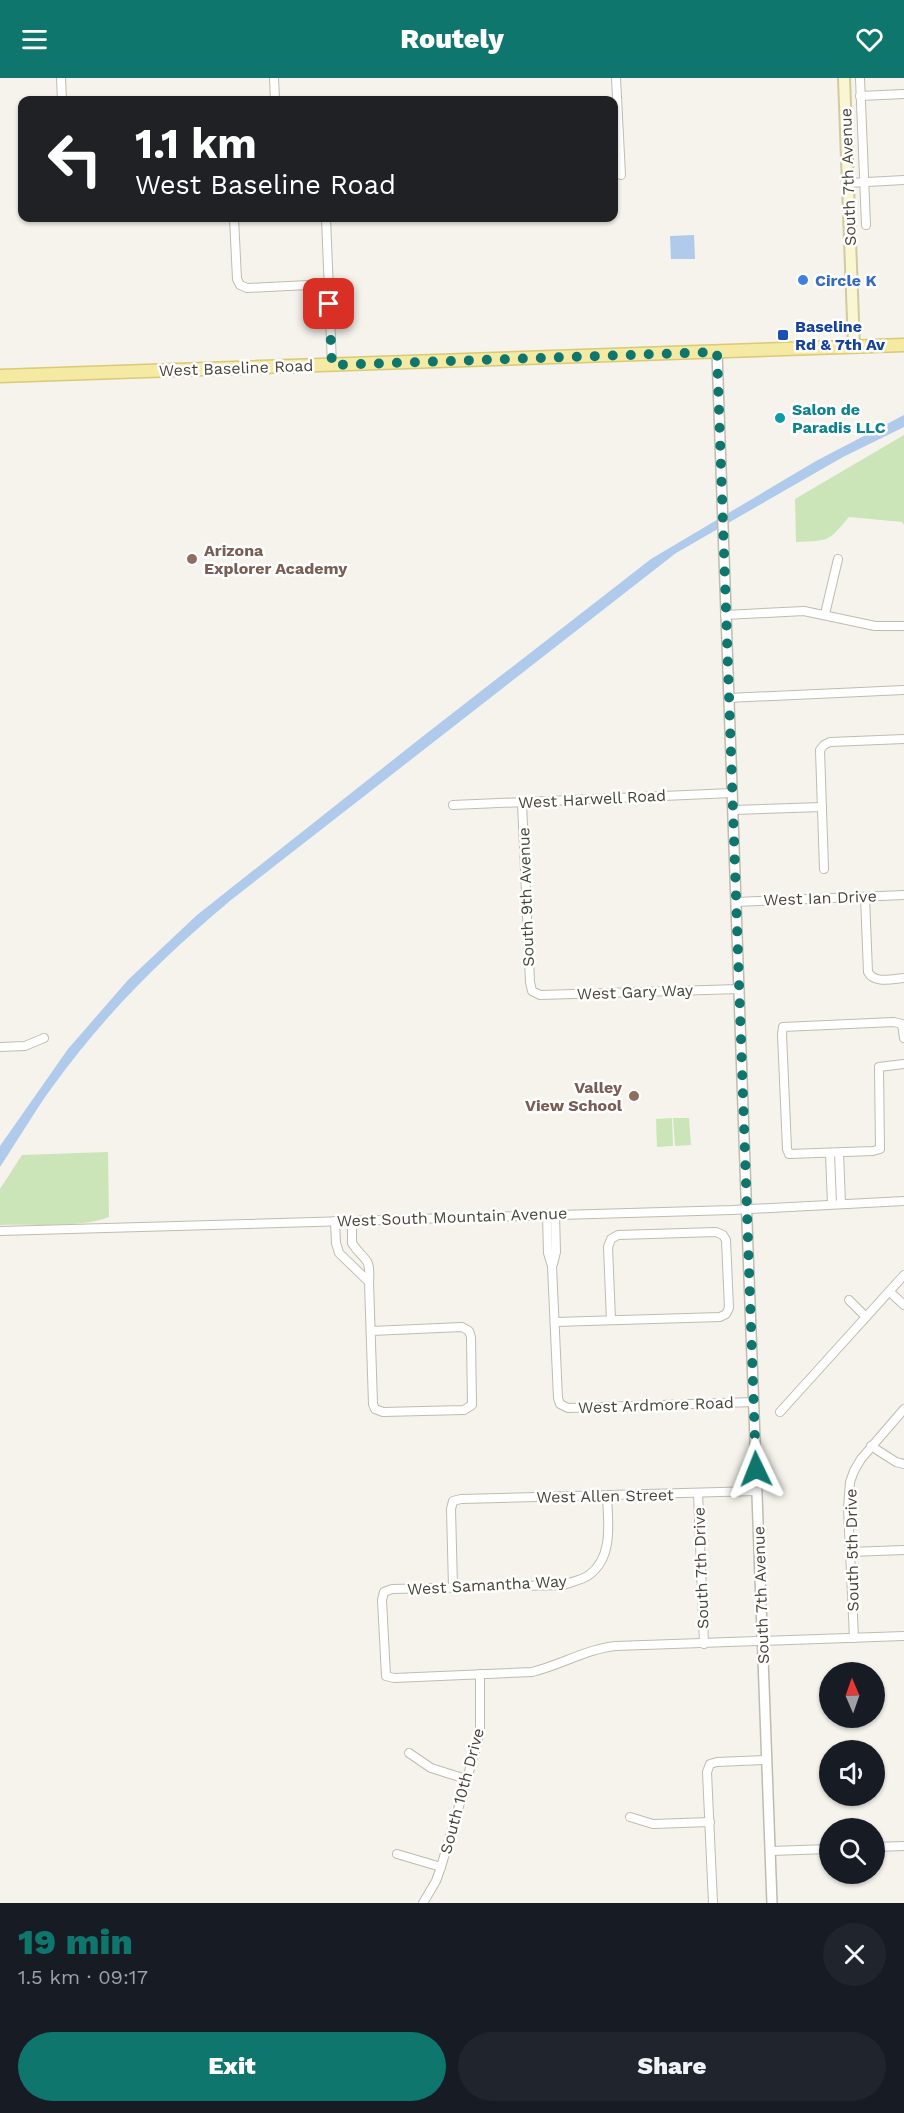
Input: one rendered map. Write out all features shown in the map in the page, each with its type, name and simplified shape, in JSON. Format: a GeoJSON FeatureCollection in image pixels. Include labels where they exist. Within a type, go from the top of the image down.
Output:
{"type":"FeatureCollection","features":[{"type":"Feature","properties":{"kind":"main road","name":"South 7th Avenue"},"geometry":{"type":"LineString","coordinates":[[844,78],[854,347]]}},
{"type":"Feature","properties":{"kind":"main road","name":"West Baseline Road"},"geometry":{"type":"LineString","coordinates":[[0,376],[904,345]]}},
{"type":"Feature","properties":{"kind":"street"},"geometry":{"type":"LineString","coordinates":[[61,78],[62,96]]}},
{"type":"Feature","properties":{"kind":"street"},"geometry":{"type":"LineString","coordinates":[[274,78],[275,96]]}},
{"type":"Feature","properties":{"kind":"street"},"geometry":{"type":"LineString","coordinates":[[616,78],[617,96]]}},
{"type":"Feature","properties":{"kind":"street","name":"South 7th Avenue"},"geometry":{"type":"LineString","coordinates":[[860,78],[866,225]]}},
{"type":"Feature","properties":{"kind":"street"},"geometry":{"type":"LineString","coordinates":[[860,96],[904,94]]}},
{"type":"Feature","properties":{"kind":"street"},"geometry":{"type":"LineString","coordinates":[[618,117],[621,175]]}},
{"type":"Feature","properties":{"kind":"street"},"geometry":{"type":"LineString","coordinates":[[848,183],[904,180]]}},
{"type":"Feature","properties":{"kind":"street"},"geometry":{"type":"LineString","coordinates":[[234,222],[237,279],[240,285],[247,288],[328,284]]}},
{"type":"Feature","properties":{"kind":"street"},"geometry":{"type":"LineString","coordinates":[[326,222],[332,365]]}},
{"type":"Feature","properties":{"kind":"street","name":"South 7th Avenue"},"geometry":{"type":"LineString","coordinates":[[717,352],[772,1903]]}},
{"type":"Feature","properties":{"kind":"street"},"geometry":{"type":"LineString","coordinates":[[825,614],[838,559]]}},
{"type":"Feature","properties":{"kind":"street"},"geometry":{"type":"LineString","coordinates":[[725,615],[804,611],[875,626],[904,626]]}},
{"type":"Feature","properties":{"kind":"street"},"geometry":{"type":"LineString","coordinates":[[728,698],[904,690]]}},
{"type":"Feature","properties":{"kind":"street"},"geometry":{"type":"LineString","coordinates":[[824,869],[820,750],[830,742],[904,739]]}},
{"type":"Feature","properties":{"kind":"street","name":"West Harwell Road"},"geometry":{"type":"LineString","coordinates":[[453,805],[732,793]]}},
{"type":"Feature","properties":{"kind":"street","name":"South 9th Avenue"},"geometry":{"type":"LineString","coordinates":[[522,803],[532,992]]}},
{"type":"Feature","properties":{"kind":"street"},"geometry":{"type":"LineString","coordinates":[[733,810],[822,807]]}},
{"type":"Feature","properties":{"kind":"street","name":"West Ian Drive"},"geometry":{"type":"LineString","coordinates":[[736,902],[904,895]]}},
{"type":"Feature","properties":{"kind":"street"},"geometry":{"type":"LineString","coordinates":[[865,897],[868,972],[874,979],[904,978]]}},
{"type":"Feature","properties":{"kind":"street","name":"West Gary Way"},"geometry":{"type":"LineString","coordinates":[[532,992],[540,995],[739,989]]}},
{"type":"Feature","properties":{"kind":"street"},"geometry":{"type":"LineString","coordinates":[[904,1038],[902,1024],[894,1022],[783,1027],[789,1154],[880,1149],[879,1066],[904,1064]]}},
{"type":"Feature","properties":{"kind":"street"},"geometry":{"type":"LineString","coordinates":[[0,1047],[25,1046],[44,1038]]}},
{"type":"Feature","properties":{"kind":"street"},"geometry":{"type":"LineString","coordinates":[[830,1153],[832,1204]]}},
{"type":"Feature","properties":{"kind":"street"},"geometry":{"type":"LineString","coordinates":[[839,1153],[841,1204]]}},
{"type":"Feature","properties":{"kind":"street"},"geometry":{"type":"LineString","coordinates":[[831,1173],[840,1173]]}},
{"type":"Feature","properties":{"kind":"street","name":"West South Mountain Avenue"},"geometry":{"type":"LineString","coordinates":[[0,1231],[746,1209],[904,1201]]}},
{"type":"Feature","properties":{"kind":"street"},"geometry":{"type":"LineString","coordinates":[[551,1214],[552,1245],[556,1252],[552,1266],[555,1322],[720,1317],[726,1314],[729,1308],[726,1240],[723,1234],[716,1232],[618,1235],[610,1239],[608,1246],[611,1320]]}},
{"type":"Feature","properties":{"kind":"street"},"geometry":{"type":"LineString","coordinates":[[352,1220],[352,1243],[369,1265],[373,1404],[375,1409],[383,1412],[470,1408],[473,1402],[469,1331],[462,1328],[371,1330]]}},
{"type":"Feature","properties":{"kind":"street"},"geometry":{"type":"LineString","coordinates":[[335,1221],[337,1249],[341,1256],[369,1282]]}},
{"type":"Feature","properties":{"kind":"street"},"geometry":{"type":"LineString","coordinates":[[341,1256],[354,1246]]}},
{"type":"Feature","properties":{"kind":"street"},"geometry":{"type":"LineString","coordinates":[[780,1412],[904,1275]]}},
{"type":"Feature","properties":{"kind":"street"},"geometry":{"type":"LineString","coordinates":[[890,1292],[904,1305]]}},
{"type":"Feature","properties":{"kind":"street"},"geometry":{"type":"LineString","coordinates":[[849,1300],[866,1317]]}},
{"type":"Feature","properties":{"kind":"street","name":"West Ardmore Road"},"geometry":{"type":"LineString","coordinates":[[555,1322],[558,1398],[560,1404],[568,1408],[754,1402]]}},
{"type":"Feature","properties":{"kind":"street","name":"South 5th Drive"},"geometry":{"type":"LineString","coordinates":[[854,1638],[848,1508],[850,1482],[854,1471],[871,1446],[904,1409]]}},
{"type":"Feature","properties":{"kind":"street"},"geometry":{"type":"LineString","coordinates":[[871,1446],[896,1462],[904,1464]]}},
{"type":"Feature","properties":{"kind":"street","name":"West Allen Street"},"geometry":{"type":"LineString","coordinates":[[453,1587],[451,1509],[453,1501],[757,1491]]}},
{"type":"Feature","properties":{"kind":"street","name":"South 7th Drive"},"geometry":{"type":"LineString","coordinates":[[698,1493],[704,1644]]}},
{"type":"Feature","properties":{"kind":"street","name":"West Samantha Way"},"geometry":{"type":"LineString","coordinates":[[480,1674],[394,1678],[386,1676],[382,1600],[384,1592],[392,1589],[563,1585],[590,1574],[602,1560],[606,1549],[607,1496]]}},
{"type":"Feature","properties":{"kind":"street"},"geometry":{"type":"LineString","coordinates":[[850,1552],[904,1550]]}},
{"type":"Feature","properties":{"kind":"street"},"geometry":{"type":"LineString","coordinates":[[480,1674],[532,1672],[545,1669],[590,1650],[602,1648],[904,1636]]}},
{"type":"Feature","properties":{"kind":"street","name":"South 10th Drive"},"geometry":{"type":"LineString","coordinates":[[423,1903],[441,1867],[480,1730],[480,1674]]}},
{"type":"Feature","properties":{"kind":"street"},"geometry":{"type":"LineString","coordinates":[[409,1753],[431,1768],[466,1779]]}},
{"type":"Feature","properties":{"kind":"street"},"geometry":{"type":"LineString","coordinates":[[713,1903],[707,1772],[710,1764],[767,1760]]}},
{"type":"Feature","properties":{"kind":"street"},"geometry":{"type":"LineString","coordinates":[[630,1817],[653,1824],[710,1822]]}},
{"type":"Feature","properties":{"kind":"street"},"geometry":{"type":"LineString","coordinates":[[885,1847],[904,1846]]}},
{"type":"Feature","properties":{"kind":"street"},"geometry":{"type":"LineString","coordinates":[[770,1851],[819,1849]]}},
{"type":"Feature","properties":{"kind":"street"},"geometry":{"type":"LineString","coordinates":[[397,1854],[441,1867]]}},
{"type":"Feature","properties":{"kind":"green space"},"geometry":{"type":"Polygon","coordinates":[[[904,435],[904,525],[902,522],[849,517],[827,539],[796,542],[795,499],[904,435]]]}},
{"type":"Feature","properties":{"kind":"green space"},"geometry":{"type":"Polygon","coordinates":[[[672,1118],[673,1146],[657,1147],[656,1119],[672,1118]]]}},
{"type":"Feature","properties":{"kind":"green space"},"geometry":{"type":"Polygon","coordinates":[[[673,1118],[689,1118],[691,1145],[675,1146],[673,1118]]]}},
{"type":"Feature","properties":{"kind":"green space"},"geometry":{"type":"Polygon","coordinates":[[[108,1152],[109,1217],[85,1223],[0,1225],[0,1189],[22,1155],[108,1152]]]}},
{"type":"Feature","properties":{"kind":"water"},"geometry":{"type":"Polygon","coordinates":[[[694,235],[695,259],[671,259],[670,236],[694,235]]]}},
{"type":"Feature","properties":{"kind":"water"},"geometry":{"type":"Polygon","coordinates":[[[904,415],[904,427],[843,457],[676,553],[231,900],[136,987],[93,1035],[46,1096],[0,1167],[0,1146],[68,1049],[128,980],[197,915],[651,559],[816,461],[904,415]]]}},
{"type":"Feature","properties":{"kind":"place","name":"Circle K"},"geometry":{"type":"Point","coordinates":[803,280]}},
{"type":"Feature","properties":{"kind":"place","name":"Baseline Rd & 7th Av"},"geometry":{"type":"Point","coordinates":[783,335]}},
{"type":"Feature","properties":{"kind":"place","name":"Salon de Paradis LLC"},"geometry":{"type":"Point","coordinates":[780,418]}},
{"type":"Feature","properties":{"kind":"place","name":"Arizona Explorer Academy"},"geometry":{"type":"Point","coordinates":[192,559]}},
{"type":"Feature","properties":{"kind":"place","name":"Valley View School"},"geometry":{"type":"Point","coordinates":[634,1096]}},
{"type":"Feature","properties":{"kind":"route"},"geometry":{"type":"LineString","coordinates":[[329,304],[332,365],[717,352],[756,1469]]}}]}
